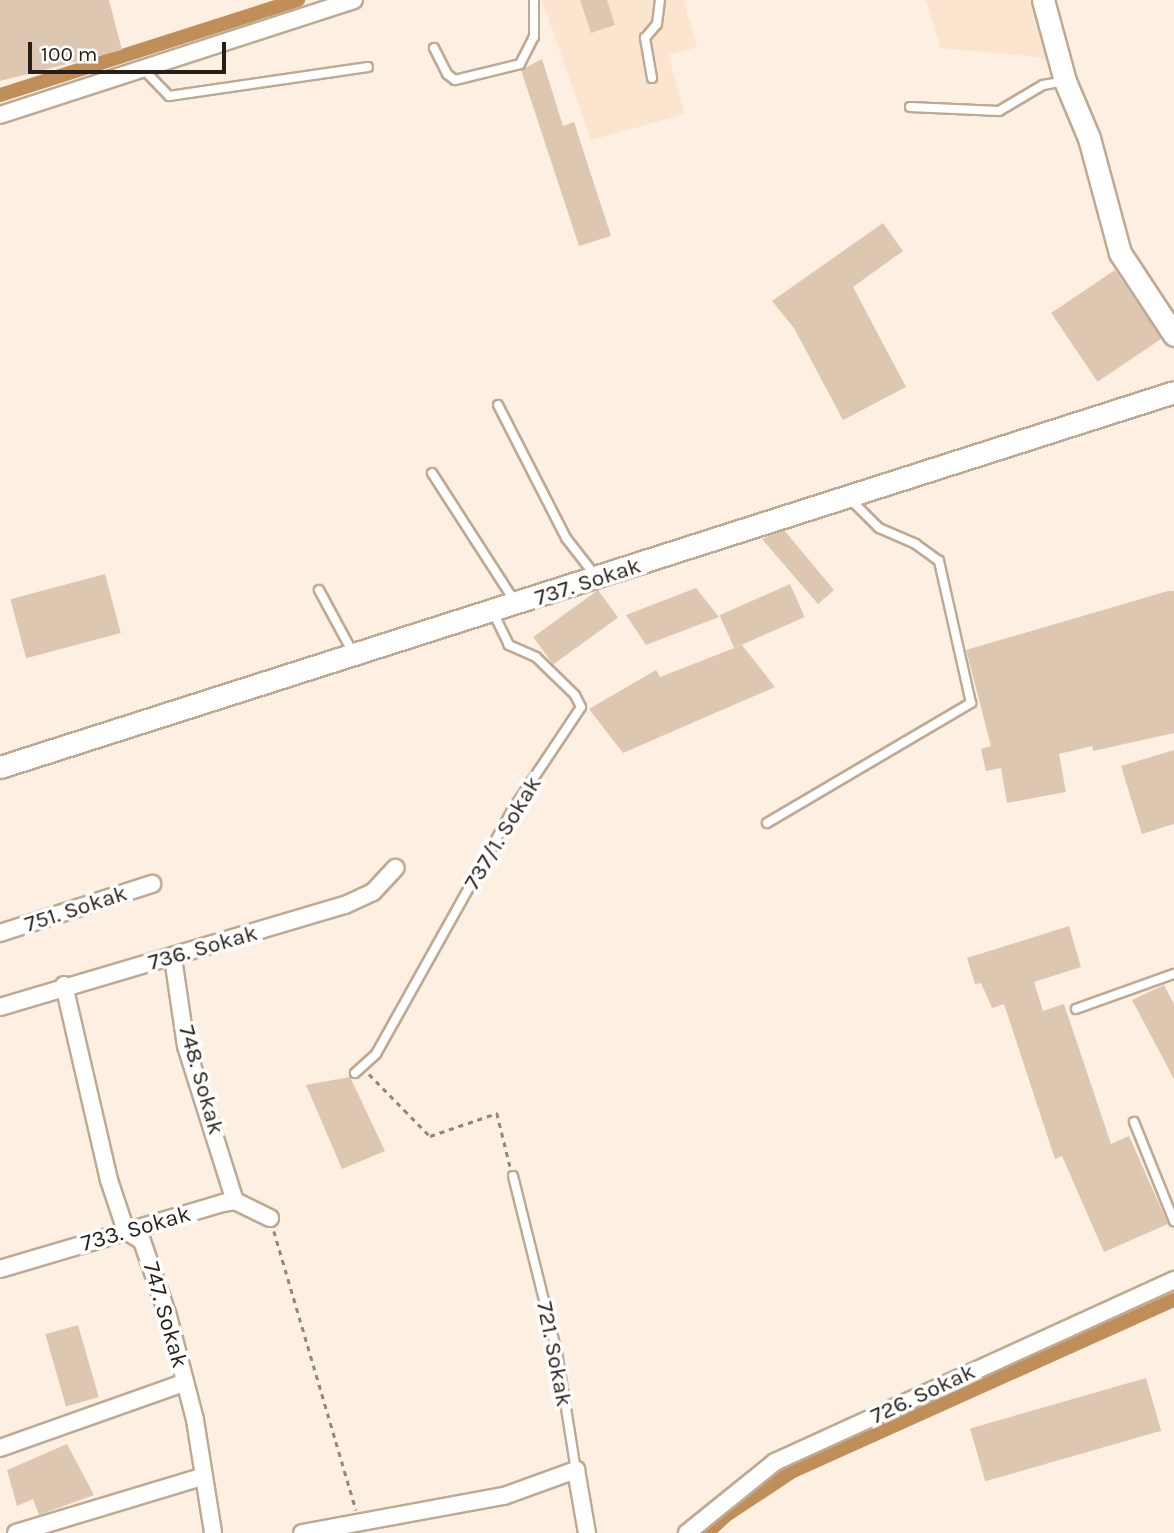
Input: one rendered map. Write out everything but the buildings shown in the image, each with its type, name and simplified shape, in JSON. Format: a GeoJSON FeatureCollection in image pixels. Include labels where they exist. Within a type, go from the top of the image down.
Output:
{"type":"FeatureCollection","features":[{"type":"Feature","properties":{"kind":"street"},"geometry":{"type":"LineString","coordinates":[[0,116],[354,0]]}},
{"type":"Feature","properties":{"kind":"street"},"geometry":{"type":"LineString","coordinates":[[1043,0],[1065,81],[1089,138],[1121,253],[1174,335]]}},
{"type":"Feature","properties":{"kind":"street","name":"737. Sokak"},"geometry":{"type":"LineString","coordinates":[[0,767],[598,579],[1174,392]]}},
{"type":"Feature","properties":{"kind":"street","name":"736. Sokak"},"geometry":{"type":"LineString","coordinates":[[0,1007],[64,985],[173,958],[345,905],[373,892],[395,869]]}},
{"type":"Feature","properties":{"kind":"street","name":"751. Sokak"},"geometry":{"type":"LineString","coordinates":[[0,933],[152,884]]}},
{"type":"Feature","properties":{"kind":"street","name":"748. Sokak"},"geometry":{"type":"LineString","coordinates":[[173,958],[186,1046],[235,1202]]}},
{"type":"Feature","properties":{"kind":"street","name":"747. Sokak"},"geometry":{"type":"LineString","coordinates":[[64,985],[109,1180],[126,1231],[142,1241],[195,1420],[201,1477],[213,1533]]}},
{"type":"Feature","properties":{"kind":"street"},"geometry":{"type":"LineString","coordinates":[[235,1202],[270,1218]]}},
{"type":"Feature","properties":{"kind":"street","name":"733. Sokak"},"geometry":{"type":"LineString","coordinates":[[0,1269],[235,1202]]}},
{"type":"Feature","properties":{"kind":"street","name":"726. Sokak"},"geometry":{"type":"LineString","coordinates":[[687,1533],[775,1462],[1174,1280]]}},
{"type":"Feature","properties":{"kind":"street"},"geometry":{"type":"LineString","coordinates":[[0,1448],[184,1383]]}},
{"type":"Feature","properties":{"kind":"street"},"geometry":{"type":"LineString","coordinates":[[302,1533],[359,1520],[504,1496],[576,1470]]}},
{"type":"Feature","properties":{"kind":"street","name":"721. Sokak"},"geometry":{"type":"LineString","coordinates":[[576,1470],[587,1533]]}},
{"type":"Feature","properties":{"kind":"street"},"geometry":{"type":"LineString","coordinates":[[16,1533],[59,1527],[201,1477]]}},
{"type":"Feature","properties":{"kind":"lane"},"geometry":{"type":"LineString","coordinates":[[434,48],[447,74],[455,80],[520,64],[534,37],[534,0]]}},
{"type":"Feature","properties":{"kind":"lane"},"geometry":{"type":"LineString","coordinates":[[652,78],[645,38],[657,24],[660,0]]}},
{"type":"Feature","properties":{"kind":"lane"},"geometry":{"type":"LineString","coordinates":[[142,68],[169,96],[368,67]]}},
{"type":"Feature","properties":{"kind":"lane"},"geometry":{"type":"LineString","coordinates":[[910,107],[999,111],[1042,85],[1065,81]]}},
{"type":"Feature","properties":{"kind":"lane"},"geometry":{"type":"LineString","coordinates":[[498,405],[566,538],[598,579]]}},
{"type":"Feature","properties":{"kind":"lane"},"geometry":{"type":"LineString","coordinates":[[432,473],[516,605]]}},
{"type":"Feature","properties":{"kind":"lane"},"geometry":{"type":"LineString","coordinates":[[767,823],[971,703],[939,561],[916,544],[879,528],[849,498]]}},
{"type":"Feature","properties":{"kind":"lane"},"geometry":{"type":"LineString","coordinates":[[319,590],[335,613],[354,656]]}},
{"type":"Feature","properties":{"kind":"lane","name":"737/1. Sokak"},"geometry":{"type":"LineString","coordinates":[[358,1070],[376,1054],[511,811],[581,707],[575,695],[536,657],[509,645],[493,612]]}},
{"type":"Feature","properties":{"kind":"lane"},"geometry":{"type":"LineString","coordinates":[[1076,1009],[1174,974]]}},
{"type":"Feature","properties":{"kind":"lane"},"geometry":{"type":"LineString","coordinates":[[1134,1122],[1174,1221]]}},
{"type":"Feature","properties":{"kind":"lane","name":"721. Sokak"},"geometry":{"type":"LineString","coordinates":[[513,1177],[557,1352],[576,1470]]}},
{"type":"Feature","properties":{"kind":"path"},"geometry":{"type":"LineString","coordinates":[[358,1070],[430,1136],[497,1113],[513,1177]]}},
{"type":"Feature","properties":{"kind":"path"},"geometry":{"type":"LineString","coordinates":[[270,1218],[313,1352],[359,1520]]}},
{"type":"Feature","properties":{"kind":"shaded area"},"geometry":{"type":"Polygon","coordinates":[[[542,0],[684,0],[697,47],[668,55],[685,114],[591,140],[542,0]]]}},
{"type":"Feature","properties":{"kind":"shaded area"},"geometry":{"type":"Polygon","coordinates":[[[926,0],[1037,0],[1055,65],[1038,57],[940,48],[926,0]]]}},
{"type":"Feature","properties":{"kind":"waterway"},"geometry":{"type":"LineString","coordinates":[[0,95],[298,0]]}},
{"type":"Feature","properties":{"kind":"waterway"},"geometry":{"type":"LineString","coordinates":[[707,1533],[725,1516],[793,1471],[1174,1300]]}}]}
